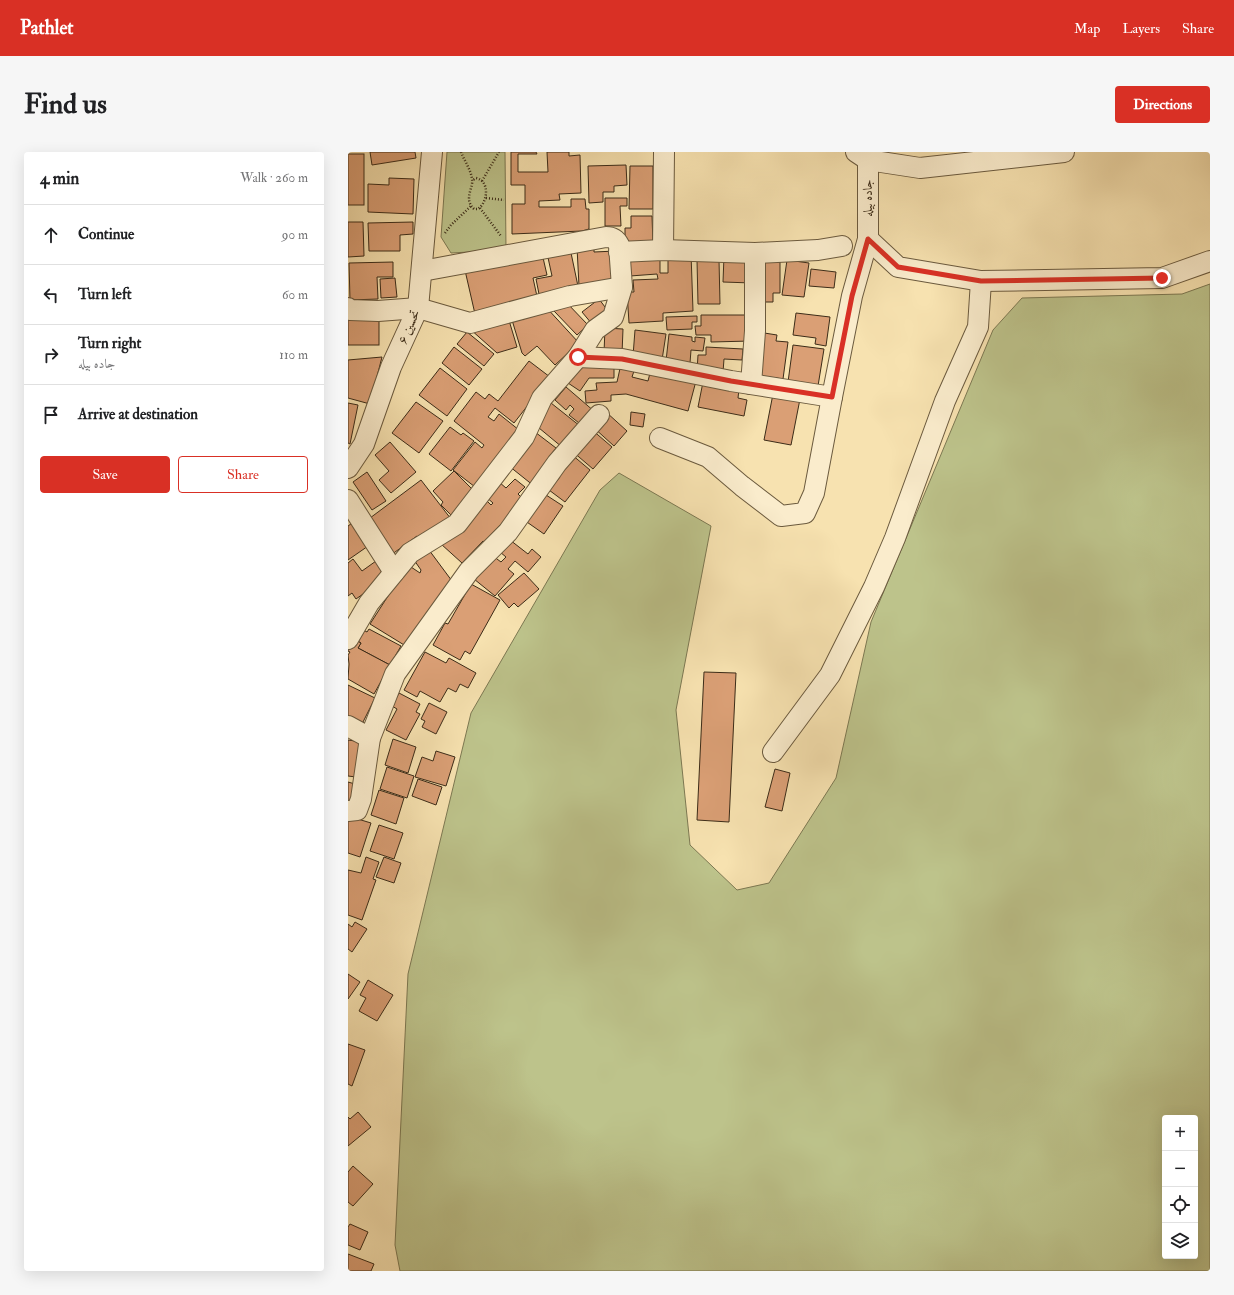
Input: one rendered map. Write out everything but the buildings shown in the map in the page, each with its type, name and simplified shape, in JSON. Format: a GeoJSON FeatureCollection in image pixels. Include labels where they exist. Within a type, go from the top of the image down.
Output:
{"type":"FeatureCollection","features":[{"type":"Feature","properties":{"kind":"street","name":"تحسین ۶"},"geometry":{"type":"LineString","coordinates":[[348,468],[364,444],[391,367],[418,308],[432,152]]}},
{"type":"Feature","properties":{"kind":"street"},"geometry":{"type":"LineString","coordinates":[[663,250],[664,152]]}},
{"type":"Feature","properties":{"kind":"street"},"geometry":{"type":"LineString","coordinates":[[862,156],[920,168],[1064,152]]}},
{"type":"Feature","properties":{"kind":"street","name":"جاده بیله"},"geometry":{"type":"LineString","coordinates":[[660,438],[708,457],[781,516],[805,513],[814,493],[852,296],[868,239],[862,156]]}},
{"type":"Feature","properties":{"kind":"street"},"geometry":{"type":"LineString","coordinates":[[348,639],[369,603],[410,552],[457,524],[524,437],[542,398],[578,357],[595,330],[613,317],[622,287],[619,245],[617,240],[612,237],[422,271]]}},
{"type":"Feature","properties":{"kind":"street"},"geometry":{"type":"LineString","coordinates":[[868,239],[898,267],[981,281],[1162,278],[1210,261]]}},
{"type":"Feature","properties":{"kind":"street"},"geometry":{"type":"LineString","coordinates":[[619,252],[663,250],[755,253],[818,250],[842,246]]}},
{"type":"Feature","properties":{"kind":"street"},"geometry":{"type":"LineString","coordinates":[[751,384],[755,331],[755,253]]}},
{"type":"Feature","properties":{"kind":"street"},"geometry":{"type":"LineString","coordinates":[[773,752],[830,675],[874,587],[895,538],[944,401],[978,327],[981,281]]}},
{"type":"Feature","properties":{"kind":"street"},"geometry":{"type":"LineString","coordinates":[[348,308],[350,310],[378,311],[418,308],[470,323],[570,296],[622,287]]}},
{"type":"Feature","properties":{"kind":"street"},"geometry":{"type":"LineString","coordinates":[[578,357],[622,359],[751,384],[832,397]]}},
{"type":"Feature","properties":{"kind":"street"},"geometry":{"type":"LineString","coordinates":[[348,811],[357,810],[361,799],[370,738],[395,674],[469,571],[508,532],[557,463],[598,415]]}},
{"type":"Feature","properties":{"kind":"street"},"geometry":{"type":"LineString","coordinates":[[348,500],[394,572]]}},
{"type":"Feature","properties":{"kind":"street"},"geometry":{"type":"LineString","coordinates":[[348,726],[370,738]]}},
{"type":"Feature","properties":{"kind":"path"},"geometry":{"type":"LineString","coordinates":[[460,152],[473,180],[469,194],[471,206]]}},
{"type":"Feature","properties":{"kind":"path"},"geometry":{"type":"LineString","coordinates":[[482,181],[498,152]]}},
{"type":"Feature","properties":{"kind":"path"},"geometry":{"type":"LineString","coordinates":[[471,206],[474,209],[480,208],[486,198],[485,187],[482,181],[476,178],[473,180]]}},
{"type":"Feature","properties":{"kind":"path"},"geometry":{"type":"LineString","coordinates":[[486,198],[504,200]]}},
{"type":"Feature","properties":{"kind":"path"},"geometry":{"type":"LineString","coordinates":[[444,234],[451,225],[471,206]]}},
{"type":"Feature","properties":{"kind":"path"},"geometry":{"type":"LineString","coordinates":[[480,208],[505,240]]}},
{"type":"Feature","properties":{"kind":"green space"},"geometry":{"type":"Polygon","coordinates":[[[447,152],[505,152],[506,250],[451,253],[441,237],[447,152]]]}},
{"type":"Feature","properties":{"kind":"green space"},"geometry":{"type":"Polygon","coordinates":[[[1210,284],[1210,1271],[400,1271],[395,1245],[408,974],[471,713],[600,490],[619,473],[711,526],[676,710],[690,845],[737,890],[769,883],[836,778],[871,622],[993,330],[1022,298],[1182,294],[1210,284]]]}},
{"type":"Feature","properties":{"kind":"route"},"geometry":{"type":"LineString","coordinates":[[578,357],[622,359],[731,381],[832,397],[852,296],[868,239],[898,267],[981,281],[1162,278]]}}]}
